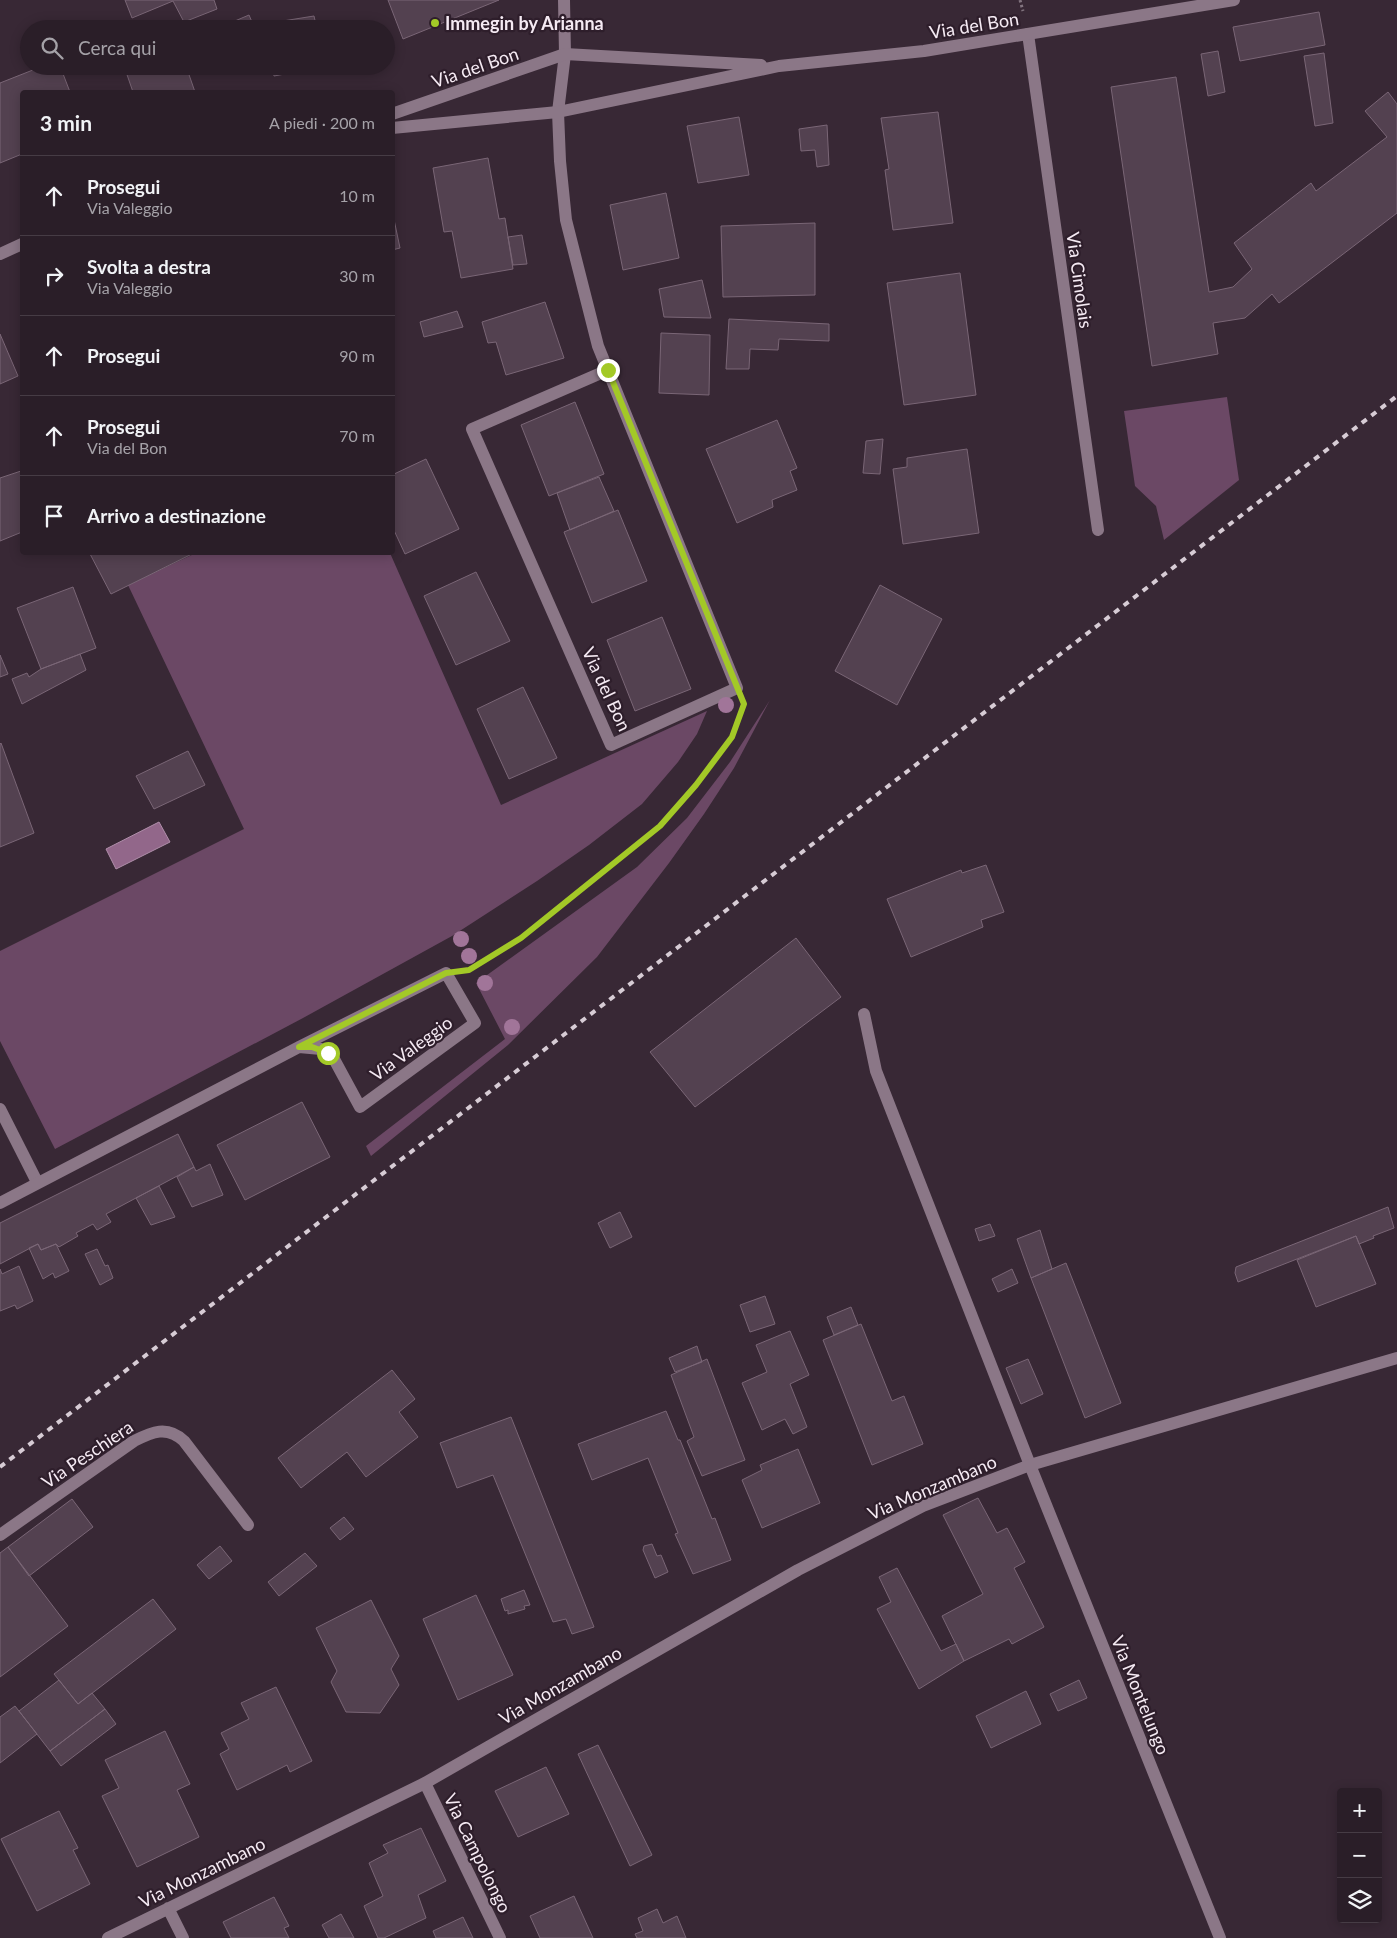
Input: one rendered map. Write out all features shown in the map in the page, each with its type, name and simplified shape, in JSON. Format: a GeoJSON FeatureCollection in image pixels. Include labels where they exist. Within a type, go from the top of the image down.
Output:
{"type":"FeatureCollection","features":[{"type":"Feature","properties":{"kind":"street"},"geometry":{"type":"LineString","coordinates":[[564,0],[565,54],[558,112],[560,161],[566,220],[598,346],[737,688]]}},
{"type":"Feature","properties":{"kind":"street","name":"Via del Bon"},"geometry":{"type":"LineString","coordinates":[[395,128],[558,112],[779,66],[924,51],[1234,0]]}},
{"type":"Feature","properties":{"kind":"street","name":"Via Cimolais"},"geometry":{"type":"LineString","coordinates":[[1028,34],[1098,530]]}},
{"type":"Feature","properties":{"kind":"street","name":"Via del Bon"},"geometry":{"type":"LineString","coordinates":[[395,113],[565,54],[779,66]]}},
{"type":"Feature","properties":{"kind":"street"},"geometry":{"type":"LineString","coordinates":[[0,254],[20,245]]}},
{"type":"Feature","properties":{"kind":"street","name":"Via del Bon"},"geometry":{"type":"LineString","coordinates":[[608,370],[472,429],[610,745],[737,688]]}},
{"type":"Feature","properties":{"kind":"street"},"geometry":{"type":"LineString","coordinates":[[0,1202],[446,973]]}},
{"type":"Feature","properties":{"kind":"street","name":"Via Valeggio"},"geometry":{"type":"LineString","coordinates":[[299,1047],[312,1047],[328,1053],[334,1059],[360,1107],[475,1023],[446,973]]}},
{"type":"Feature","properties":{"kind":"street"},"geometry":{"type":"LineString","coordinates":[[864,1014],[876,1071],[1030,1465]]}},
{"type":"Feature","properties":{"kind":"street"},"geometry":{"type":"LineString","coordinates":[[0,1109],[37,1182]]}},
{"type":"Feature","properties":{"kind":"street","name":"Via Monzambano"},"geometry":{"type":"LineString","coordinates":[[108,1938],[425,1783],[798,1570],[922,1506],[1030,1465],[1397,1358]]}},
{"type":"Feature","properties":{"kind":"street","name":"Via Peschiera"},"geometry":{"type":"LineString","coordinates":[[0,1534],[134,1441],[152,1432],[171,1432],[184,1441],[248,1525]]}},
{"type":"Feature","properties":{"kind":"street","name":"Via Montelungo"},"geometry":{"type":"LineString","coordinates":[[1030,1465],[1220,1938]]}},
{"type":"Feature","properties":{"kind":"street","name":"Via Campolongo"},"geometry":{"type":"LineString","coordinates":[[425,1783],[500,1938]]}},
{"type":"Feature","properties":{"kind":"street"},"geometry":{"type":"LineString","coordinates":[[168,1908],[183,1938]]}},
{"type":"Feature","properties":{"kind":"path"},"geometry":{"type":"LineString","coordinates":[[446,973],[469,970],[521,938],[660,826],[696,785],[732,737],[744,704],[737,688]]}},
{"type":"Feature","properties":{"kind":"shaded area"},"geometry":{"type":"Polygon","coordinates":[[[1227,397],[1239,480],[1164,540],[1156,506],[1135,486],[1124,411],[1227,397]]]}},
{"type":"Feature","properties":{"kind":"shaded area"},"geometry":{"type":"Polygon","coordinates":[[[192,555],[391,555],[501,805],[707,711],[697,734],[678,762],[642,804],[589,845],[537,881],[452,936],[303,1018],[55,1149],[0,1041],[0,951],[244,829],[128,585],[192,555]]]}},
{"type":"Feature","properties":{"kind":"shaded area"},"geometry":{"type":"Polygon","coordinates":[[[770,700],[734,768],[704,814],[597,957],[508,1045],[371,1156],[366,1146],[505,1039],[476,983],[637,867],[687,818],[730,762],[770,700]]]}},
{"type":"Feature","properties":{"kind":"shaded area"},"geometry":{"type":"Polygon","coordinates":[[[159,822],[170,842],[116,869],[106,849],[159,822]]]}},
{"type":"Feature","properties":{"kind":"building"},"geometry":{"type":"Polygon","coordinates":[[[125,0],[214,0],[217,9],[189,20],[183,20],[173,1],[132,18],[125,0]]]}},
{"type":"Feature","properties":{"kind":"building"},"geometry":{"type":"Polygon","coordinates":[[[388,0],[499,0],[403,39],[388,0]]]}},
{"type":"Feature","properties":{"kind":"building"},"geometry":{"type":"Polygon","coordinates":[[[1319,12],[1325,45],[1240,61],[1233,27],[1319,12]]]}},
{"type":"Feature","properties":{"kind":"building"},"geometry":{"type":"Polygon","coordinates":[[[249,15],[251,20],[237,20],[249,15]]]}},
{"type":"Feature","properties":{"kind":"building"},"geometry":{"type":"Polygon","coordinates":[[[314,16],[315,20],[289,20],[314,16]]]}},
{"type":"Feature","properties":{"kind":"building"},"geometry":{"type":"Polygon","coordinates":[[[1218,51],[1225,92],[1208,96],[1201,54],[1218,51]]]}},
{"type":"Feature","properties":{"kind":"building"},"geometry":{"type":"Polygon","coordinates":[[[1324,53],[1333,123],[1315,126],[1304,56],[1324,53]]]}},
{"type":"Feature","properties":{"kind":"building"},"geometry":{"type":"Polygon","coordinates":[[[20,75],[63,75],[69,90],[20,90],[20,155],[0,163],[0,83],[20,75]]]}},
{"type":"Feature","properties":{"kind":"building"},"geometry":{"type":"Polygon","coordinates":[[[127,75],[189,75],[194,90],[132,90],[127,75]]]}},
{"type":"Feature","properties":{"kind":"building"},"geometry":{"type":"Polygon","coordinates":[[[1176,77],[1209,292],[1233,287],[1252,269],[1234,243],[1311,183],[1316,191],[1387,137],[1365,111],[1388,92],[1397,104],[1397,213],[1279,303],[1272,294],[1245,318],[1213,323],[1218,354],[1152,366],[1111,87],[1176,77]]]}},
{"type":"Feature","properties":{"kind":"building"},"geometry":{"type":"Polygon","coordinates":[[[938,112],[953,223],[893,230],[885,170],[889,169],[881,118],[938,112]]]}},
{"type":"Feature","properties":{"kind":"building"},"geometry":{"type":"Polygon","coordinates":[[[739,117],[749,175],[698,183],[687,126],[739,117]]]}},
{"type":"Feature","properties":{"kind":"building"},"geometry":{"type":"Polygon","coordinates":[[[827,125],[829,165],[817,167],[815,150],[801,151],[799,129],[827,125]]]}},
{"type":"Feature","properties":{"kind":"building"},"geometry":{"type":"Polygon","coordinates":[[[488,158],[499,219],[505,218],[513,269],[461,278],[452,231],[444,232],[433,168],[488,158]]]}},
{"type":"Feature","properties":{"kind":"building"},"geometry":{"type":"Polygon","coordinates":[[[666,193],[679,258],[623,270],[610,205],[666,193]]]}},
{"type":"Feature","properties":{"kind":"building"},"geometry":{"type":"Polygon","coordinates":[[[815,223],[815,295],[723,297],[721,226],[815,223]]]}},
{"type":"Feature","properties":{"kind":"building"},"geometry":{"type":"Polygon","coordinates":[[[395,224],[400,248],[395,249],[395,224]]]}},
{"type":"Feature","properties":{"kind":"building"},"geometry":{"type":"Polygon","coordinates":[[[522,235],[527,264],[513,265],[508,237],[522,235]]]}},
{"type":"Feature","properties":{"kind":"building"},"geometry":{"type":"Polygon","coordinates":[[[960,273],[976,395],[904,405],[887,283],[960,273]]]}},
{"type":"Feature","properties":{"kind":"building"},"geometry":{"type":"Polygon","coordinates":[[[702,280],[711,318],[664,317],[659,289],[702,280]]]}},
{"type":"Feature","properties":{"kind":"building"},"geometry":{"type":"Polygon","coordinates":[[[545,302],[564,358],[506,375],[496,342],[488,343],[482,322],[545,302]]]}},
{"type":"Feature","properties":{"kind":"building"},"geometry":{"type":"Polygon","coordinates":[[[457,311],[463,327],[424,337],[420,322],[457,311]]]}},
{"type":"Feature","properties":{"kind":"building"},"geometry":{"type":"Polygon","coordinates":[[[729,319],[829,324],[829,341],[779,339],[778,350],[750,349],[749,369],[726,369],[729,319]]]}},
{"type":"Feature","properties":{"kind":"building"},"geometry":{"type":"Polygon","coordinates":[[[661,333],[710,335],[709,395],[659,393],[661,333]]]}},
{"type":"Feature","properties":{"kind":"building"},"geometry":{"type":"Polygon","coordinates":[[[0,334],[18,376],[0,384],[0,334]]]}},
{"type":"Feature","properties":{"kind":"building"},"geometry":{"type":"Polygon","coordinates":[[[575,402],[604,474],[549,496],[521,425],[575,402]]]}},
{"type":"Feature","properties":{"kind":"building"},"geometry":{"type":"Polygon","coordinates":[[[777,420],[797,468],[790,471],[797,490],[772,500],[773,507],[737,523],[706,449],[777,420]]]}},
{"type":"Feature","properties":{"kind":"building"},"geometry":{"type":"Polygon","coordinates":[[[883,439],[880,474],[863,473],[866,441],[883,439]]]}},
{"type":"Feature","properties":{"kind":"building"},"geometry":{"type":"Polygon","coordinates":[[[967,449],[979,533],[903,544],[893,469],[907,467],[907,458],[967,449]]]}},
{"type":"Feature","properties":{"kind":"building"},"geometry":{"type":"Polygon","coordinates":[[[426,459],[459,529],[405,554],[395,532],[395,474],[426,459]]]}},
{"type":"Feature","properties":{"kind":"building"},"geometry":{"type":"Polygon","coordinates":[[[20,471],[20,533],[0,541],[0,478],[20,471]]]}},
{"type":"Feature","properties":{"kind":"building"},"geometry":{"type":"Polygon","coordinates":[[[599,477],[614,511],[570,530],[557,493],[599,477]]]}},
{"type":"Feature","properties":{"kind":"building"},"geometry":{"type":"Polygon","coordinates":[[[618,510],[647,581],[592,603],[564,532],[618,510]]]}},
{"type":"Feature","properties":{"kind":"building"},"geometry":{"type":"Polygon","coordinates":[[[91,555],[190,555],[111,594],[91,555]]]}},
{"type":"Feature","properties":{"kind":"building"},"geometry":{"type":"Polygon","coordinates":[[[476,572],[510,641],[456,665],[424,596],[476,572]]]}},
{"type":"Feature","properties":{"kind":"building"},"geometry":{"type":"Polygon","coordinates":[[[880,585],[942,619],[897,705],[835,671],[880,585]]]}},
{"type":"Feature","properties":{"kind":"building"},"geometry":{"type":"Polygon","coordinates":[[[73,587],[96,648],[41,669],[17,608],[73,587]]]}},
{"type":"Feature","properties":{"kind":"building"},"geometry":{"type":"Polygon","coordinates":[[[662,617],[691,689],[635,711],[607,640],[662,617]]]}},
{"type":"Feature","properties":{"kind":"building"},"geometry":{"type":"Polygon","coordinates":[[[80,654],[86,670],[22,704],[12,679],[27,673],[29,677],[41,669],[80,654]]]}},
{"type":"Feature","properties":{"kind":"building"},"geometry":{"type":"Polygon","coordinates":[[[0,655],[8,674],[0,677],[0,655]]]}},
{"type":"Feature","properties":{"kind":"building"},"geometry":{"type":"Polygon","coordinates":[[[523,687],[557,758],[509,779],[477,709],[523,687]]]}},
{"type":"Feature","properties":{"kind":"building"},"geometry":{"type":"Polygon","coordinates":[[[0,744],[34,833],[0,847],[0,744]]]}},
{"type":"Feature","properties":{"kind":"building"},"geometry":{"type":"Polygon","coordinates":[[[188,751],[205,785],[154,809],[136,776],[188,751]]]}},
{"type":"Feature","properties":{"kind":"building"},"geometry":{"type":"Polygon","coordinates":[[[986,865],[1004,912],[981,920],[983,927],[911,957],[887,899],[961,870],[962,873],[986,865]]]}},
{"type":"Feature","properties":{"kind":"building"},"geometry":{"type":"Polygon","coordinates":[[[796,938],[841,997],[695,1107],[650,1052],[796,938]]]}},
{"type":"Feature","properties":{"kind":"building"},"geometry":{"type":"Polygon","coordinates":[[[302,1102],[330,1157],[245,1200],[217,1145],[302,1102]]]}},
{"type":"Feature","properties":{"kind":"building"},"geometry":{"type":"Polygon","coordinates":[[[178,1134],[194,1167],[106,1214],[111,1222],[97,1230],[93,1224],[76,1233],[78,1236],[59,1247],[56,1244],[41,1250],[38,1244],[0,1264],[0,1223],[178,1134]]]}},
{"type":"Feature","properties":{"kind":"building"},"geometry":{"type":"Polygon","coordinates":[[[210,1164],[223,1195],[192,1207],[177,1177],[194,1167],[196,1171],[210,1164]]]}},
{"type":"Feature","properties":{"kind":"building"},"geometry":{"type":"Polygon","coordinates":[[[159,1186],[175,1217],[151,1225],[136,1198],[159,1186]]]}},
{"type":"Feature","properties":{"kind":"building"},"geometry":{"type":"Polygon","coordinates":[[[1388,1207],[1394,1228],[1373,1236],[1374,1238],[1359,1244],[1356,1236],[1238,1282],[1235,1273],[1236,1267],[1388,1207]]]}},
{"type":"Feature","properties":{"kind":"building"},"geometry":{"type":"Polygon","coordinates":[[[620,1212],[632,1237],[610,1248],[598,1223],[620,1212]]]}},
{"type":"Feature","properties":{"kind":"building"},"geometry":{"type":"Polygon","coordinates":[[[990,1224],[995,1236],[979,1241],[975,1229],[990,1224]]]}},
{"type":"Feature","properties":{"kind":"building"},"geometry":{"type":"Polygon","coordinates":[[[1040,1230],[1052,1269],[1031,1278],[1017,1239],[1040,1230]]]}},
{"type":"Feature","properties":{"kind":"building"},"geometry":{"type":"Polygon","coordinates":[[[1356,1236],[1376,1284],[1316,1307],[1297,1260],[1356,1236]]]}},
{"type":"Feature","properties":{"kind":"building"},"geometry":{"type":"Polygon","coordinates":[[[38,1244],[41,1250],[56,1244],[69,1271],[55,1278],[53,1273],[43,1279],[29,1248],[38,1244]]]}},
{"type":"Feature","properties":{"kind":"building"},"geometry":{"type":"Polygon","coordinates":[[[97,1249],[105,1266],[108,1265],[113,1278],[100,1285],[85,1254],[97,1249]]]}},
{"type":"Feature","properties":{"kind":"building"},"geometry":{"type":"Polygon","coordinates":[[[1066,1263],[1121,1403],[1085,1418],[1031,1278],[1066,1263]]]}},
{"type":"Feature","properties":{"kind":"building"},"geometry":{"type":"Polygon","coordinates":[[[19,1266],[33,1301],[17,1309],[15,1305],[0,1311],[0,1269],[2,1274],[19,1266]]]}},
{"type":"Feature","properties":{"kind":"building"},"geometry":{"type":"Polygon","coordinates":[[[1012,1269],[1018,1283],[998,1292],[992,1279],[1012,1269]]]}},
{"type":"Feature","properties":{"kind":"building"},"geometry":{"type":"Polygon","coordinates":[[[765,1296],[775,1324],[750,1332],[740,1305],[765,1296]]]}},
{"type":"Feature","properties":{"kind":"building"},"geometry":{"type":"Polygon","coordinates":[[[851,1307],[858,1325],[834,1335],[827,1317],[851,1307]]]}},
{"type":"Feature","properties":{"kind":"building"},"geometry":{"type":"Polygon","coordinates":[[[861,1324],[892,1401],[904,1396],[923,1444],[872,1465],[823,1340],[861,1324]]]}},
{"type":"Feature","properties":{"kind":"building"},"geometry":{"type":"Polygon","coordinates":[[[790,1331],[809,1375],[790,1384],[807,1427],[793,1434],[785,1419],[762,1430],[742,1383],[767,1372],[756,1345],[790,1331]]]}},
{"type":"Feature","properties":{"kind":"building"},"geometry":{"type":"Polygon","coordinates":[[[697,1346],[702,1362],[675,1372],[669,1358],[697,1346]]]}},
{"type":"Feature","properties":{"kind":"building"},"geometry":{"type":"Polygon","coordinates":[[[707,1359],[745,1460],[702,1476],[687,1441],[694,1437],[671,1375],[707,1359]]]}},
{"type":"Feature","properties":{"kind":"building"},"geometry":{"type":"Polygon","coordinates":[[[1028,1359],[1043,1394],[1021,1404],[1006,1368],[1028,1359]]]}},
{"type":"Feature","properties":{"kind":"building"},"geometry":{"type":"Polygon","coordinates":[[[392,1370],[415,1399],[399,1412],[418,1437],[366,1477],[347,1452],[301,1488],[278,1458],[392,1370]]]}},
{"type":"Feature","properties":{"kind":"building"},"geometry":{"type":"Polygon","coordinates":[[[666,1411],[678,1440],[680,1440],[712,1519],[715,1518],[731,1560],[693,1574],[675,1534],[678,1533],[648,1458],[592,1480],[578,1444],[666,1411]]]}},
{"type":"Feature","properties":{"kind":"building"},"geometry":{"type":"Polygon","coordinates":[[[511,1417],[594,1627],[572,1634],[566,1619],[553,1622],[493,1475],[457,1488],[440,1443],[511,1417]]]}},
{"type":"Feature","properties":{"kind":"building"},"geometry":{"type":"Polygon","coordinates":[[[798,1449],[820,1503],[762,1528],[742,1480],[762,1470],[760,1465],[798,1449]]]}},
{"type":"Feature","properties":{"kind":"building"},"geometry":{"type":"Polygon","coordinates":[[[978,1498],[997,1533],[1007,1528],[1025,1562],[1014,1568],[1044,1627],[1012,1644],[1009,1639],[964,1661],[942,1616],[983,1594],[943,1515],[978,1498]]]}},
{"type":"Feature","properties":{"kind":"building"},"geometry":{"type":"Polygon","coordinates":[[[72,1499],[93,1527],[29,1576],[8,1547],[72,1499]]]}},
{"type":"Feature","properties":{"kind":"building"},"geometry":{"type":"Polygon","coordinates":[[[344,1517],[354,1529],[340,1540],[330,1528],[344,1517]]]}},
{"type":"Feature","properties":{"kind":"building"},"geometry":{"type":"Polygon","coordinates":[[[652,1544],[657,1556],[661,1555],[668,1572],[655,1578],[643,1550],[644,1546],[652,1544]]]}},
{"type":"Feature","properties":{"kind":"building"},"geometry":{"type":"Polygon","coordinates":[[[220,1546],[232,1561],[209,1579],[197,1565],[220,1546]]]}},
{"type":"Feature","properties":{"kind":"building"},"geometry":{"type":"Polygon","coordinates":[[[8,1547],[68,1626],[0,1677],[0,1553],[8,1547]]]}},
{"type":"Feature","properties":{"kind":"building"},"geometry":{"type":"Polygon","coordinates":[[[305,1553],[317,1566],[279,1596],[268,1582],[305,1553]]]}},
{"type":"Feature","properties":{"kind":"building"},"geometry":{"type":"Polygon","coordinates":[[[897,1568],[941,1651],[956,1644],[964,1661],[919,1689],[877,1609],[891,1602],[879,1577],[897,1568]]]}},
{"type":"Feature","properties":{"kind":"building"},"geometry":{"type":"Polygon","coordinates":[[[524,1590],[530,1605],[524,1606],[525,1609],[508,1614],[508,1610],[505,1611],[501,1599],[524,1590]]]}},
{"type":"Feature","properties":{"kind":"building"},"geometry":{"type":"Polygon","coordinates":[[[476,1595],[513,1675],[458,1700],[423,1619],[476,1595]]]}},
{"type":"Feature","properties":{"kind":"building"},"geometry":{"type":"Polygon","coordinates":[[[153,1599],[176,1629],[78,1704],[54,1674],[153,1599]]]}},
{"type":"Feature","properties":{"kind":"building"},"geometry":{"type":"Polygon","coordinates":[[[371,1600],[399,1656],[391,1669],[399,1685],[380,1713],[346,1712],[331,1682],[337,1671],[316,1628],[371,1600]]]}},
{"type":"Feature","properties":{"kind":"building"},"geometry":{"type":"Polygon","coordinates":[[[59,1680],[78,1704],[92,1693],[105,1709],[50,1751],[19,1711],[59,1680]]]}},
{"type":"Feature","properties":{"kind":"building"},"geometry":{"type":"Polygon","coordinates":[[[1079,1680],[1087,1698],[1058,1711],[1050,1694],[1079,1680]]]}},
{"type":"Feature","properties":{"kind":"building"},"geometry":{"type":"Polygon","coordinates":[[[276,1687],[312,1761],[290,1772],[287,1765],[237,1790],[220,1754],[229,1749],[221,1733],[249,1719],[241,1703],[276,1687]]]}},
{"type":"Feature","properties":{"kind":"building"},"geometry":{"type":"Polygon","coordinates":[[[1026,1691],[1041,1724],[991,1748],[976,1716],[1026,1691]]]}},
{"type":"Feature","properties":{"kind":"building"},"geometry":{"type":"Polygon","coordinates":[[[15,1706],[37,1734],[0,1763],[0,1717],[15,1706]]]}},
{"type":"Feature","properties":{"kind":"building"},"geometry":{"type":"Polygon","coordinates":[[[105,1709],[116,1724],[61,1766],[50,1751],[105,1709]]]}},
{"type":"Feature","properties":{"kind":"building"},"geometry":{"type":"Polygon","coordinates":[[[165,1731],[190,1784],[177,1790],[199,1837],[137,1867],[102,1796],[119,1788],[105,1760],[165,1731]]]}},
{"type":"Feature","properties":{"kind":"building"},"geometry":{"type":"Polygon","coordinates":[[[598,1745],[652,1855],[630,1866],[578,1754],[598,1745]]]}},
{"type":"Feature","properties":{"kind":"building"},"geometry":{"type":"Polygon","coordinates":[[[546,1767],[569,1814],[518,1837],[495,1791],[546,1767]]]}},
{"type":"Feature","properties":{"kind":"building"},"geometry":{"type":"Polygon","coordinates":[[[59,1811],[78,1848],[73,1850],[90,1884],[37,1911],[1,1839],[59,1811]]]}},
{"type":"Feature","properties":{"kind":"building"},"geometry":{"type":"Polygon","coordinates":[[[421,1828],[446,1881],[418,1895],[426,1918],[384,1938],[378,1938],[364,1906],[383,1896],[369,1863],[388,1853],[383,1845],[421,1828]]]}},
{"type":"Feature","properties":{"kind":"building"},"geometry":{"type":"Polygon","coordinates":[[[574,1896],[593,1938],[540,1938],[530,1916],[574,1896]]]}},
{"type":"Feature","properties":{"kind":"building"},"geometry":{"type":"Polygon","coordinates":[[[274,1897],[289,1926],[284,1928],[289,1938],[231,1938],[223,1922],[274,1897]]]}},
{"type":"Feature","properties":{"kind":"building"},"geometry":{"type":"Polygon","coordinates":[[[657,1909],[663,1923],[677,1916],[686,1938],[637,1938],[635,1934],[643,1931],[638,1918],[657,1909]]]}},
{"type":"Feature","properties":{"kind":"building"},"geometry":{"type":"Polygon","coordinates":[[[341,1914],[354,1938],[329,1938],[322,1925],[341,1914]]]}},
{"type":"Feature","properties":{"kind":"building"},"geometry":{"type":"Polygon","coordinates":[[[463,1917],[473,1938],[436,1938],[433,1931],[463,1917]]]}},
{"type":"Feature","properties":{"kind":"railway"},"geometry":{"type":"LineString","coordinates":[[0,1467],[1397,396]]}},
{"type":"Feature","properties":{"kind":"place","name":"Immegin by Arianna"},"geometry":{"type":"Point","coordinates":[435,23]}},
{"type":"Feature","properties":{"kind":"route"},"geometry":{"type":"LineString","coordinates":[[328,1053],[312,1047],[299,1047],[446,973],[469,970],[521,938],[660,826],[696,785],[732,737],[740,718],[744,704],[608,370]]}}]}
